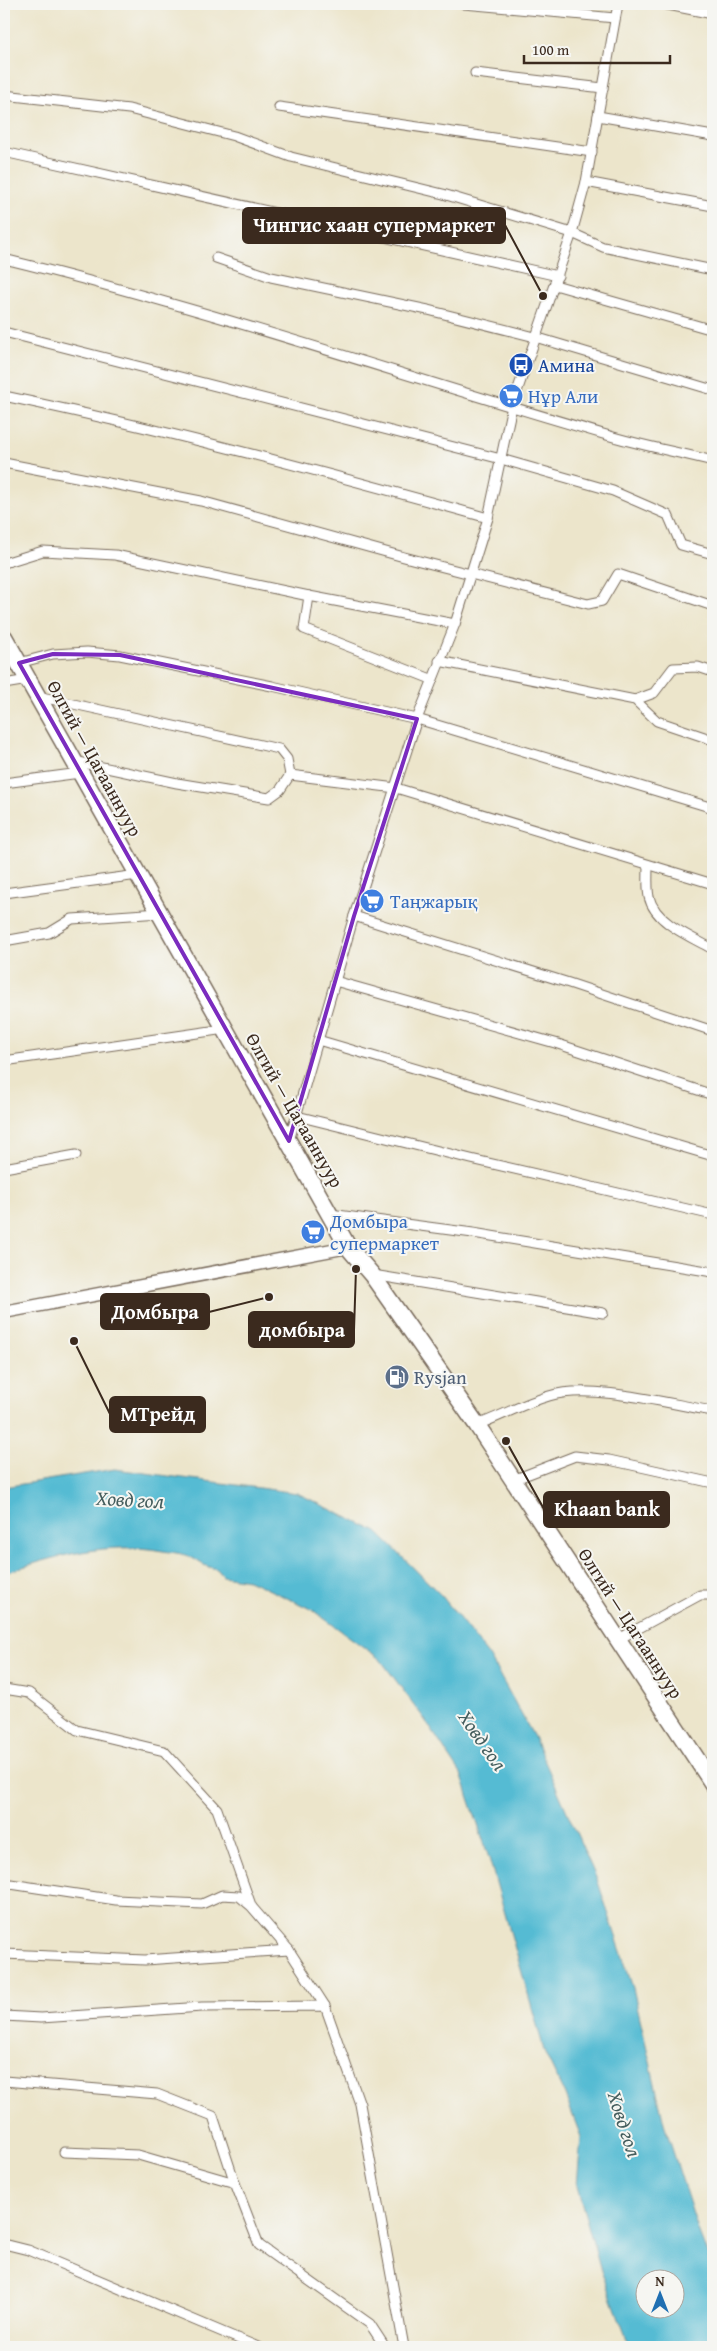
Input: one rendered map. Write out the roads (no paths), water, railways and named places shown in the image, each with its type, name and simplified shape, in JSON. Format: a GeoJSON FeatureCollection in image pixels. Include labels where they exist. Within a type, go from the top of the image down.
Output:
{"type":"FeatureCollection","features":[{"type":"Feature","properties":{"kind":"highway","name":"Өлгий — Цагааннуур"},"geometry":{"type":"LineString","coordinates":[[4,637],[348,1247],[372,1274],[477,1425],[618,1640],[708,1766],[713,1784]]}},
{"type":"Feature","properties":{"kind":"street"},"geometry":{"type":"LineString","coordinates":[[464,4],[615,18]]}},
{"type":"Feature","properties":{"kind":"street"},"geometry":{"type":"LineString","coordinates":[[289,1141],[354,916],[417,719],[455,624],[488,518],[512,406],[572,233],[586,182],[618,4]]}},
{"type":"Feature","properties":{"kind":"street"},"geometry":{"type":"LineString","coordinates":[[663,4],[713,14]]}},
{"type":"Feature","properties":{"kind":"street"},"geometry":{"type":"LineString","coordinates":[[475,73],[603,88]]}},
{"type":"Feature","properties":{"kind":"street"},"geometry":{"type":"LineString","coordinates":[[4,95],[129,109],[234,136],[291,157],[443,194],[572,233],[603,247],[713,270]]}},
{"type":"Feature","properties":{"kind":"street"},"geometry":{"type":"LineString","coordinates":[[279,107],[592,152]]}},
{"type":"Feature","properties":{"kind":"street"},"geometry":{"type":"LineString","coordinates":[[598,116],[713,136]]}},
{"type":"Feature","properties":{"kind":"street"},"geometry":{"type":"LineString","coordinates":[[4,152],[557,280],[713,330]]}},
{"type":"Feature","properties":{"kind":"street"},"geometry":{"type":"LineString","coordinates":[[586,182],[713,206]]}},
{"type":"Feature","properties":{"kind":"street"},"geometry":{"type":"LineString","coordinates":[[216,258],[271,277],[428,310],[535,337],[713,390]]}},
{"type":"Feature","properties":{"kind":"street"},"geometry":{"type":"LineString","coordinates":[[4,259],[90,280],[605,435],[713,461]]}},
{"type":"Feature","properties":{"kind":"street"},"geometry":{"type":"LineString","coordinates":[[4,332],[501,459],[612,491],[668,515],[681,545],[713,554]]}},
{"type":"Feature","properties":{"kind":"street"},"geometry":{"type":"LineString","coordinates":[[4,396],[131,423],[296,464],[488,518]]}},
{"type":"Feature","properties":{"kind":"street"},"geometry":{"type":"LineString","coordinates":[[4,463],[201,501],[588,604],[602,601],[618,574],[713,606]]}},
{"type":"Feature","properties":{"kind":"street"},"geometry":{"type":"LineString","coordinates":[[4,563],[43,551],[115,555],[309,596],[455,624]]}},
{"type":"Feature","properties":{"kind":"street"},"geometry":{"type":"LineString","coordinates":[[309,596],[304,629],[432,679]]}},
{"type":"Feature","properties":{"kind":"street"},"geometry":{"type":"LineString","coordinates":[[19,663],[53,654],[87,652],[120,655],[417,719],[713,808]]}},
{"type":"Feature","properties":{"kind":"street"},"geometry":{"type":"LineString","coordinates":[[439,661],[635,700],[657,720],[713,740]]}},
{"type":"Feature","properties":{"kind":"street"},"geometry":{"type":"LineString","coordinates":[[635,700],[654,693],[673,668],[698,667],[713,672]]}},
{"type":"Feature","properties":{"kind":"street"},"geometry":{"type":"LineString","coordinates":[[4,684],[28,680]]}},
{"type":"Feature","properties":{"kind":"street"},"geometry":{"type":"LineString","coordinates":[[4,783],[77,767],[268,798],[280,790],[290,775],[287,759],[279,749],[37,696]]}},
{"type":"Feature","properties":{"kind":"street"},"geometry":{"type":"LineString","coordinates":[[290,775],[396,788],[713,884]]}},
{"type":"Feature","properties":{"kind":"street"},"geometry":{"type":"LineString","coordinates":[[648,865],[649,897],[657,914],[685,934],[713,949]]}},
{"type":"Feature","properties":{"kind":"street"},"geometry":{"type":"LineString","coordinates":[[4,893],[138,875]]}},
{"type":"Feature","properties":{"kind":"street"},"geometry":{"type":"LineString","coordinates":[[4,941],[50,933],[72,919],[160,913]]}},
{"type":"Feature","properties":{"kind":"street"},"geometry":{"type":"LineString","coordinates":[[354,916],[570,983],[713,1031]]}},
{"type":"Feature","properties":{"kind":"street"},"geometry":{"type":"LineString","coordinates":[[335,981],[555,1043],[713,1096]]}},
{"type":"Feature","properties":{"kind":"street"},"geometry":{"type":"LineString","coordinates":[[4,1061],[225,1029]]}},
{"type":"Feature","properties":{"kind":"street"},"geometry":{"type":"LineString","coordinates":[[318,1040],[713,1156]]}},
{"type":"Feature","properties":{"kind":"street"},"geometry":{"type":"LineString","coordinates":[[297,1116],[471,1159],[713,1215]]}},
{"type":"Feature","properties":{"kind":"street"},"geometry":{"type":"LineString","coordinates":[[4,1168],[76,1155]]}},
{"type":"Feature","properties":{"kind":"street"},"geometry":{"type":"LineString","coordinates":[[330,1214],[473,1233],[713,1272]]}},
{"type":"Feature","properties":{"kind":"street"},"geometry":{"type":"LineString","coordinates":[[4,1312],[348,1247]]}},
{"type":"Feature","properties":{"kind":"street"},"geometry":{"type":"LineString","coordinates":[[372,1274],[603,1313]]}},
{"type":"Feature","properties":{"kind":"street"},"geometry":{"type":"LineString","coordinates":[[477,1425],[550,1396],[584,1393],[614,1395],[713,1412]]}},
{"type":"Feature","properties":{"kind":"street"},"geometry":{"type":"LineString","coordinates":[[513,1480],[575,1456],[609,1460],[713,1483]]}},
{"type":"Feature","properties":{"kind":"street"},"geometry":{"type":"LineString","coordinates":[[618,1640],[700,1595],[713,1595]]}},
{"type":"Feature","properties":{"kind":"street"},"geometry":{"type":"LineString","coordinates":[[4,1689],[29,1693],[77,1730],[164,1751],[217,1809],[251,1906]]}},
{"type":"Feature","properties":{"kind":"street"},"geometry":{"type":"LineString","coordinates":[[4,1883],[116,1900],[202,1904],[222,1896],[239,1896],[251,1906],[289,1950],[325,2006],[360,2104],[404,2347]]}},
{"type":"Feature","properties":{"kind":"street"},"geometry":{"type":"LineString","coordinates":[[4,1954],[145,1960],[289,1950]]}},
{"type":"Feature","properties":{"kind":"street"},"geometry":{"type":"LineString","coordinates":[[4,2016],[42,2018],[202,2007],[325,2006]]}},
{"type":"Feature","properties":{"kind":"street"},"geometry":{"type":"LineString","coordinates":[[4,2081],[157,2094],[213,2116],[235,2183],[259,2245],[370,2324],[385,2347]]}},
{"type":"Feature","properties":{"kind":"street"},"geometry":{"type":"LineString","coordinates":[[64,2152],[138,2155],[235,2183]]}},
{"type":"Feature","properties":{"kind":"street"},"geometry":{"type":"LineString","coordinates":[[4,2244],[28,2250],[258,2347]]}},
{"type":"Feature","properties":{"kind":"water","name":"Ховд гол"},"geometry":{"type":"Polygon","coordinates":[[[115,1469],[297,1493],[377,1532],[442,1596],[489,1656],[534,1737],[598,1882],[633,1988],[664,2123],[699,2233],[713,2269],[713,2347],[630,2347],[600,2268],[577,2186],[581,2137],[565,2095],[545,2053],[489,1858],[461,1774],[423,1717],[380,1659],[311,1609],[248,1580],[223,1576],[217,1569],[183,1554],[143,1548],[102,1549],[62,1556],[4,1573],[4,1487],[115,1469]]]}},
{"type":"Feature","properties":{"kind":"place","name":"Чингис хаан супермаркет"},"geometry":{"type":"Point","coordinates":[543,296]}},
{"type":"Feature","properties":{"kind":"place","name":"Амина"},"geometry":{"type":"Point","coordinates":[521,365]}},
{"type":"Feature","properties":{"kind":"place","name":"Нұр Али"},"geometry":{"type":"Point","coordinates":[511,396]}},
{"type":"Feature","properties":{"kind":"place","name":"Таңжарық"},"geometry":{"type":"Point","coordinates":[372,901]}},
{"type":"Feature","properties":{"kind":"place","name":"Домбыра супермаркет"},"geometry":{"type":"Point","coordinates":[313,1232]}},
{"type":"Feature","properties":{"kind":"place","name":"домбыра"},"geometry":{"type":"Point","coordinates":[356,1269]}},
{"type":"Feature","properties":{"kind":"place","name":"Домбыра"},"geometry":{"type":"Point","coordinates":[269,1297]}},
{"type":"Feature","properties":{"kind":"place","name":"MTрейд"},"geometry":{"type":"Point","coordinates":[74,1341]}},
{"type":"Feature","properties":{"kind":"place","name":"Rysjan"},"geometry":{"type":"Point","coordinates":[397,1377]}},
{"type":"Feature","properties":{"kind":"place","name":"Khaan bank"},"geometry":{"type":"Point","coordinates":[506,1441]}}]}
